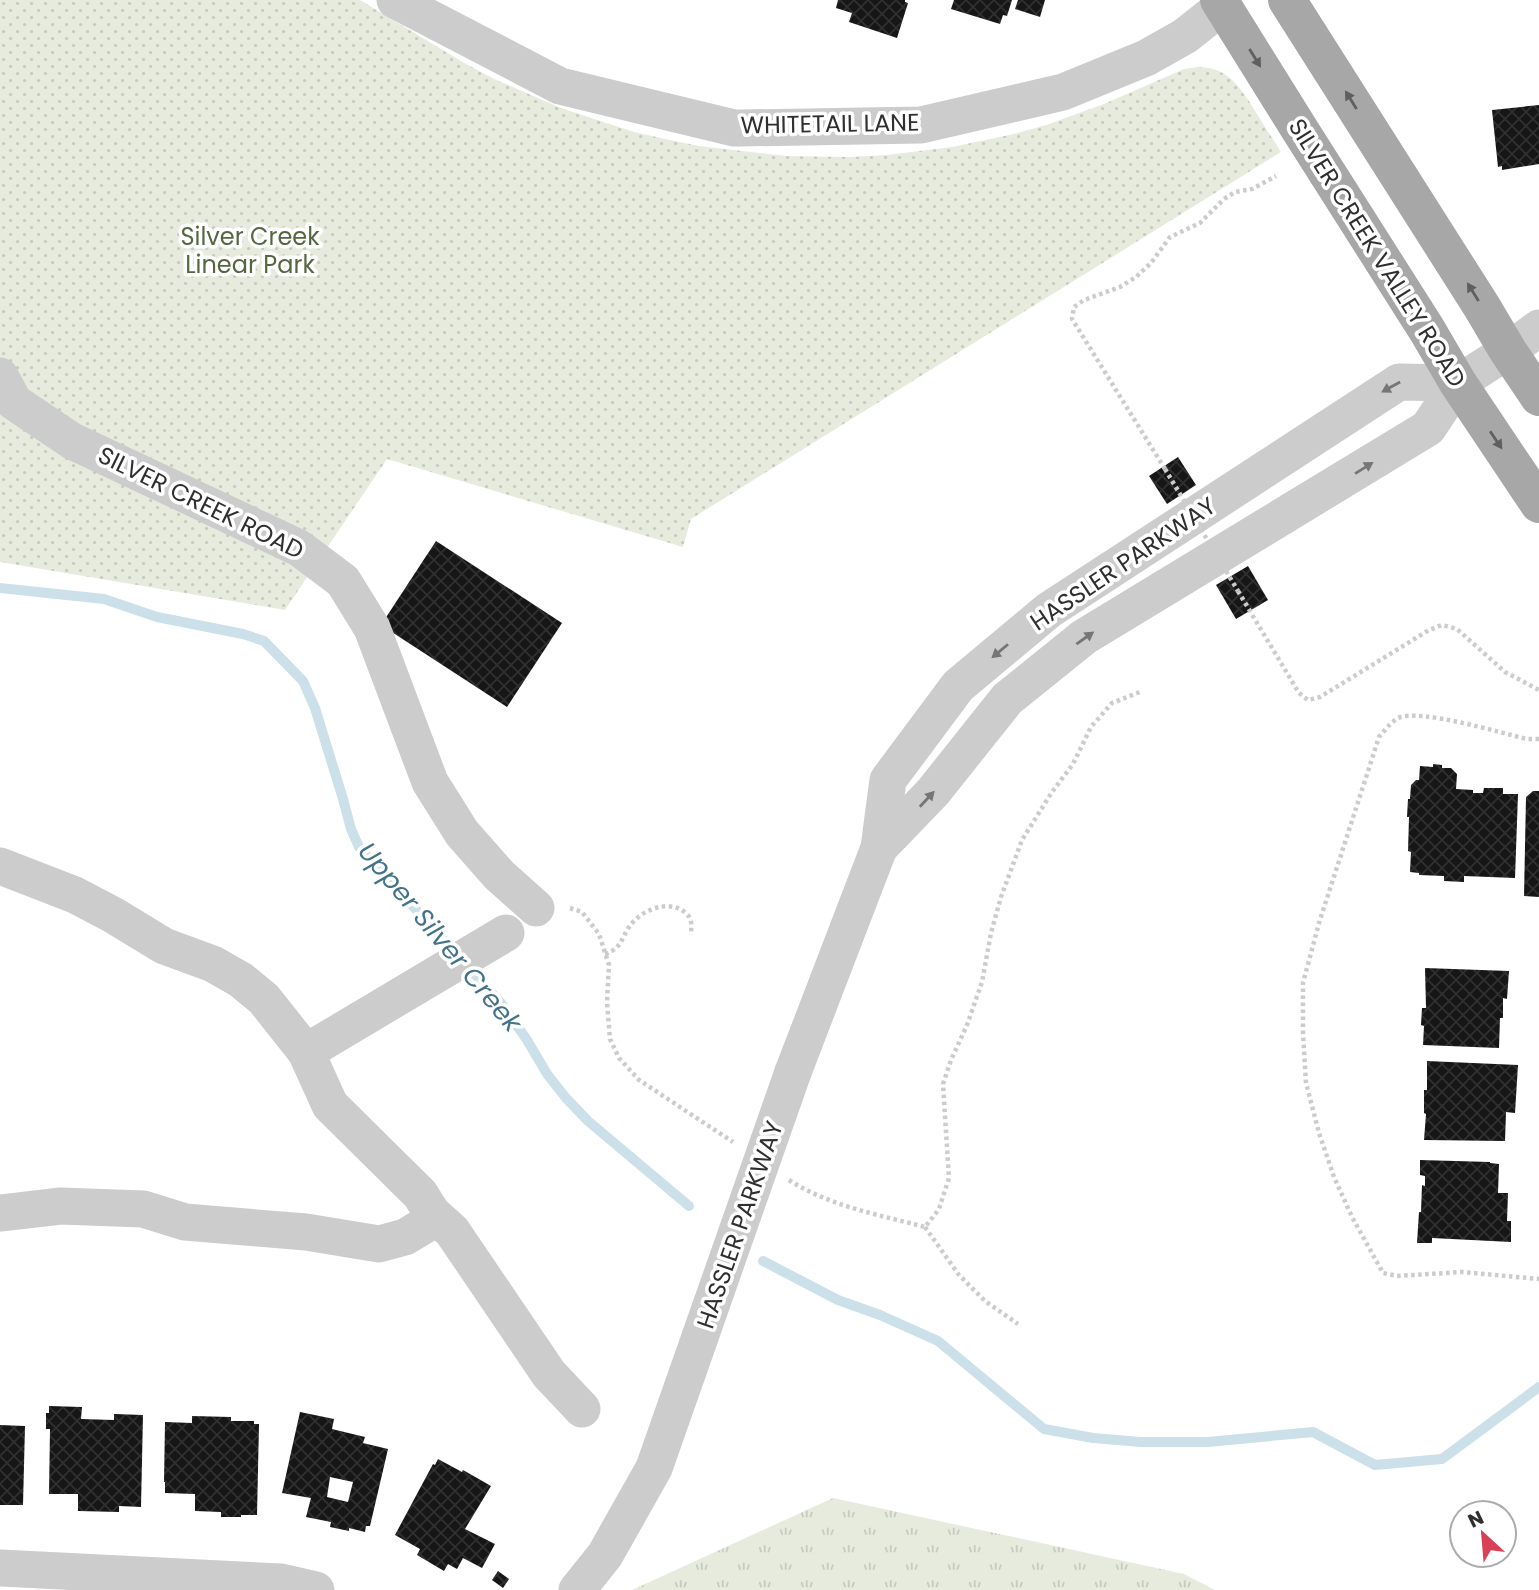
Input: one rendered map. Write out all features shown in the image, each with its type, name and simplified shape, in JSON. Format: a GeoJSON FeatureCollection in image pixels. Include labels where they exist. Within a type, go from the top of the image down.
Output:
{"type":"FeatureCollection","features":[{"type":"Feature","properties":{"kind":"main road"},"geometry":{"type":"LineString","coordinates":[[1287,0],[1539,397]]}},
{"type":"Feature","properties":{"kind":"main road","name":"SILVER CREEK VALLEY ROAD"},"geometry":{"type":"LineString","coordinates":[[1221,3],[1458,383],[1539,504]]}},
{"type":"Feature","properties":{"kind":"street","name":"WHITETAIL LANE"},"geometry":{"type":"LineString","coordinates":[[395,0],[560,86],[734,128],[921,125],[1063,92],[1146,58],[1185,36],[1221,3]]}},
{"type":"Feature","properties":{"kind":"street","name":"HASSLER PARKWAY"},"geometry":{"type":"LineString","coordinates":[[879,848],[933,792],[1007,699],[1084,637],[1428,428],[1458,383],[1539,328]]}},
{"type":"Feature","properties":{"kind":"street","name":"SILVER CREEK ROAD"},"geometry":{"type":"LineString","coordinates":[[0,376],[14,402],[72,441],[299,548],[343,581],[372,628],[430,782],[461,833],[499,875],[536,908]]}},
{"type":"Feature","properties":{"kind":"street","name":"HASSLER PARKWAY"},"geometry":{"type":"LineString","coordinates":[[577,1590],[605,1555],[654,1468],[793,1072],[879,848],[888,780],[958,686],[1049,610],[1399,382],[1458,383]]}},
{"type":"Feature","properties":{"kind":"street"},"geometry":{"type":"LineString","coordinates":[[0,866],[75,895],[164,946],[213,964],[242,980],[264,999],[306,1052],[330,1105],[420,1194],[432,1213],[452,1231],[549,1374],[582,1409]]}},
{"type":"Feature","properties":{"kind":"street"},"geometry":{"type":"LineString","coordinates":[[306,1052],[506,933]]}},
{"type":"Feature","properties":{"kind":"street"},"geometry":{"type":"LineString","coordinates":[[0,1213],[61,1206],[144,1209],[185,1222],[306,1232],[379,1244],[405,1237],[425,1225],[432,1213]]}},
{"type":"Feature","properties":{"kind":"street"},"geometry":{"type":"LineString","coordinates":[[0,1568],[281,1582],[316,1590]]}},
{"type":"Feature","properties":{"kind":"path"},"geometry":{"type":"LineString","coordinates":[[1276,176],[1252,189],[1235,192],[1224,199],[1200,223],[1170,237],[1151,264],[1136,277],[1074,307],[1072,319],[1299,693],[1308,700],[1320,697],[1429,630],[1442,625],[1457,629],[1505,672],[1539,690]]}},
{"type":"Feature","properties":{"kind":"path"},"geometry":{"type":"LineString","coordinates":[[1539,739],[1527,739],[1414,715],[1400,717],[1388,726],[1379,737],[1319,923],[1303,983],[1306,1083],[1319,1133],[1334,1177],[1352,1217],[1384,1273],[1397,1276],[1462,1272],[1539,1279]]}},
{"type":"Feature","properties":{"kind":"path"},"geometry":{"type":"LineString","coordinates":[[606,954],[620,945],[634,920],[659,906],[679,908],[690,916],[691,935]]}},
{"type":"Feature","properties":{"kind":"path"},"geometry":{"type":"LineString","coordinates":[[925,1227],[959,1275],[985,1301],[1018,1324]]}},
{"type":"Feature","properties":{"kind":"green space","name":"Silver Creek Linear Park"},"geometry":{"type":"Polygon","coordinates":[[[0,0],[360,0],[492,78],[561,108],[634,132],[670,140],[787,156],[851,157],[952,147],[1046,125],[1104,104],[1184,69],[1208,68],[1226,75],[1241,89],[1281,152],[691,519],[683,547],[387,459],[285,610],[0,562],[0,0]]]}},
{"type":"Feature","properties":{"kind":"green space"},"geometry":{"type":"Polygon","coordinates":[[[833,1498],[1184,1574],[1215,1590],[632,1590],[833,1498]]]}},
{"type":"Feature","properties":{"kind":"building"},"geometry":{"type":"Polygon","coordinates":[[[838,0],[905,0],[908,3],[897,38],[849,22],[852,13],[836,8],[838,0]]]}},
{"type":"Feature","properties":{"kind":"building"},"geometry":{"type":"Polygon","coordinates":[[[954,0],[1012,0],[1007,16],[1003,15],[1000,24],[951,9],[954,0]]]}},
{"type":"Feature","properties":{"kind":"building"},"geometry":{"type":"Polygon","coordinates":[[[1018,0],[1045,0],[1040,17],[1015,9],[1018,0]]]}},
{"type":"Feature","properties":{"kind":"building"},"geometry":{"type":"Polygon","coordinates":[[[1539,105],[1539,164],[1502,170],[1502,166],[1498,167],[1492,110],[1539,105]]]}},
{"type":"Feature","properties":{"kind":"building"},"geometry":{"type":"Polygon","coordinates":[[[1178,457],[1196,485],[1167,504],[1149,476],[1178,457]]]}},
{"type":"Feature","properties":{"kind":"building"},"geometry":{"type":"Polygon","coordinates":[[[436,541],[562,623],[507,707],[381,625],[436,541]]]}},
{"type":"Feature","properties":{"kind":"building"},"geometry":{"type":"Polygon","coordinates":[[[1248,566],[1268,600],[1236,619],[1216,585],[1248,566]]]}},
{"type":"Feature","properties":{"kind":"building"},"geometry":{"type":"Polygon","coordinates":[[[1433,764],[1451,768],[1457,774],[1456,789],[1483,793],[1484,788],[1503,788],[1503,794],[1518,794],[1515,878],[1464,876],[1464,882],[1444,881],[1444,876],[1410,872],[1408,799],[1411,785],[1419,780],[1420,766],[1433,767],[1433,764]]]}},
{"type":"Feature","properties":{"kind":"building"},"geometry":{"type":"Polygon","coordinates":[[[1533,791],[1539,791],[1539,897],[1524,896],[1526,797],[1533,791]]]}},
{"type":"Feature","properties":{"kind":"building"},"geometry":{"type":"Polygon","coordinates":[[[1425,968],[1509,971],[1507,999],[1503,998],[1503,1018],[1500,1018],[1499,1048],[1423,1045],[1424,1026],[1421,1025],[1422,1008],[1426,1008],[1425,968]]]}},
{"type":"Feature","properties":{"kind":"building"},"geometry":{"type":"Polygon","coordinates":[[[1427,1061],[1518,1065],[1515,1113],[1506,1112],[1505,1141],[1424,1140],[1427,1061]]]}},
{"type":"Feature","properties":{"kind":"building"},"geometry":{"type":"Polygon","coordinates":[[[1420,1160],[1499,1164],[1498,1193],[1508,1193],[1507,1221],[1511,1221],[1511,1242],[1432,1238],[1432,1243],[1417,1243],[1422,1185],[1425,1186],[1425,1176],[1420,1175],[1420,1160]]]}},
{"type":"Feature","properties":{"kind":"building"},"geometry":{"type":"Polygon","coordinates":[[[49,1406],[82,1407],[81,1419],[114,1420],[114,1414],[143,1415],[141,1507],[119,1506],[119,1512],[78,1511],[78,1494],[49,1494],[50,1429],[46,1429],[46,1413],[49,1413],[49,1406]]]}},
{"type":"Feature","properties":{"kind":"building"},"geometry":{"type":"Polygon","coordinates":[[[300,1412],[334,1419],[332,1429],[365,1437],[363,1443],[388,1449],[370,1526],[366,1526],[365,1532],[330,1527],[331,1522],[306,1517],[311,1498],[282,1493],[300,1412]],[[330,1477],[327,1497],[348,1502],[353,1482],[330,1477]]]}},
{"type":"Feature","properties":{"kind":"building"},"geometry":{"type":"Polygon","coordinates":[[[192,1416],[231,1417],[231,1421],[254,1421],[254,1424],[259,1424],[257,1515],[221,1517],[221,1512],[195,1511],[195,1494],[165,1493],[165,1422],[192,1423],[192,1416]]]}},
{"type":"Feature","properties":{"kind":"building"},"geometry":{"type":"Polygon","coordinates":[[[0,1425],[25,1426],[23,1505],[0,1505],[0,1425]]]}},
{"type":"Feature","properties":{"kind":"building"},"geometry":{"type":"Polygon","coordinates":[[[438,1459],[491,1486],[465,1529],[495,1544],[482,1568],[463,1558],[457,1569],[448,1564],[444,1571],[417,1555],[420,1549],[395,1535],[438,1459]]]}},
{"type":"Feature","properties":{"kind":"building"},"geometry":{"type":"Polygon","coordinates":[[[498,1571],[509,1579],[503,1588],[492,1580],[498,1571]]]}},
{"type":"Feature","properties":{"kind":"waterway","name":"Upper Silver Creek"},"geometry":{"type":"LineString","coordinates":[[0,588],[104,599],[157,617],[243,634],[264,641],[303,681],[315,708],[351,829],[359,847],[501,1003],[547,1074],[566,1098],[588,1121],[689,1206]]}},
{"type":"Feature","properties":{"kind":"waterway","name":"Upper Silver Creek"},"geometry":{"type":"LineString","coordinates":[[763,1261],[838,1300],[938,1341],[1044,1429],[1093,1438],[1141,1442],[1208,1442],[1313,1432],[1375,1465],[1442,1459],[1539,1387]]}}]}
